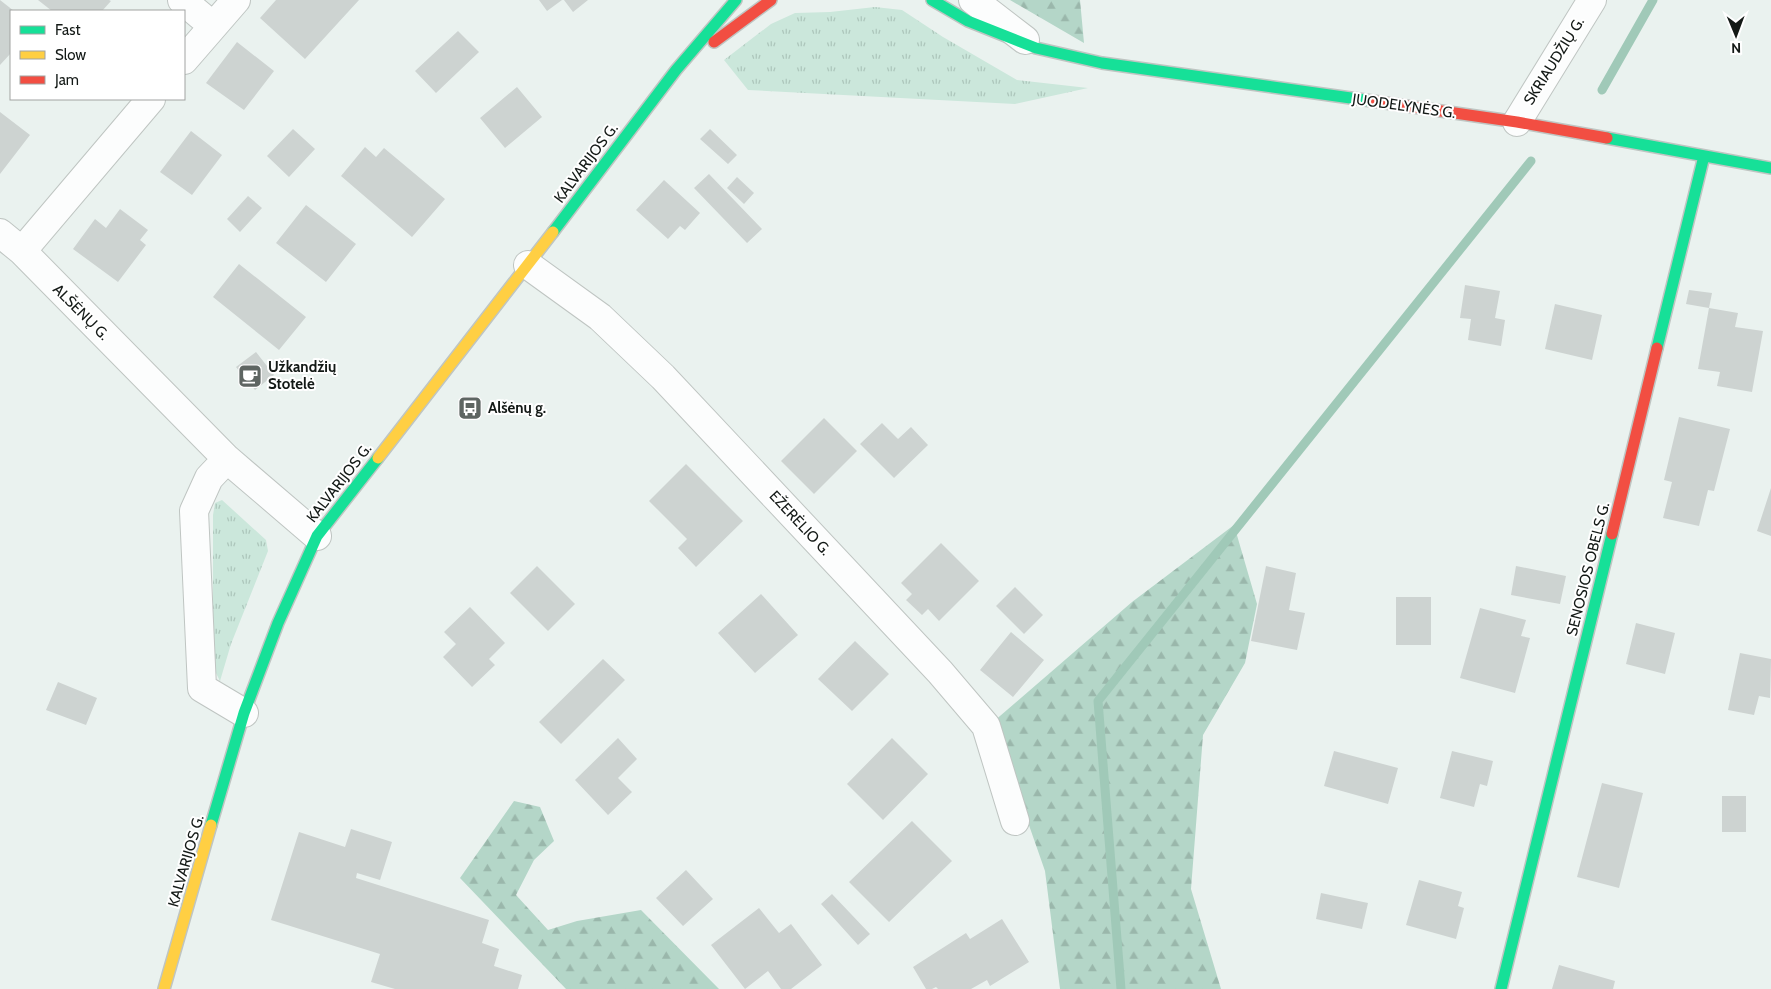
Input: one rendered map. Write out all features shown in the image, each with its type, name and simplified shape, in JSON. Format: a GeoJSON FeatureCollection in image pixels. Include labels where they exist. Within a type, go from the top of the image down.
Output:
{"type":"FeatureCollection","features":[{"type":"Feature","properties":{"kind":"street"},"geometry":{"type":"LineString","coordinates":[[182,0],[213,26]]}},
{"type":"Feature","properties":{"kind":"street"},"geometry":{"type":"LineString","coordinates":[[185,59],[236,0]]}},
{"type":"Feature","properties":{"kind":"street","name":"KALVARIJOS G."},"geometry":{"type":"LineString","coordinates":[[164,989],[244,713],[278,623],[317,536],[363,475],[409,420],[676,70],[736,0]]}},
{"type":"Feature","properties":{"kind":"street","name":"KALVARIJOS G."},"geometry":{"type":"LineString","coordinates":[[676,70],[771,0]]}},
{"type":"Feature","properties":{"kind":"street","name":"JUODELYNĖS G."},"geometry":{"type":"LineString","coordinates":[[932,0],[968,21],[1036,48],[1102,63],[1517,122],[1771,168]]}},
{"type":"Feature","properties":{"kind":"street","name":"JUODELYNĖS G."},"geometry":{"type":"LineString","coordinates":[[973,0],[1036,48]]}},
{"type":"Feature","properties":{"kind":"street","name":"SKRIAUDŽIŲ G."},"geometry":{"type":"LineString","coordinates":[[1517,122],[1592,0]]}},
{"type":"Feature","properties":{"kind":"street"},"geometry":{"type":"LineString","coordinates":[[22,251],[150,100]]}},
{"type":"Feature","properties":{"kind":"street","name":"SENOSIOS OBELS G."},"geometry":{"type":"LineString","coordinates":[[1501,989],[1704,156]]}},
{"type":"Feature","properties":{"kind":"street","name":"ALŠĖNŲ G."},"geometry":{"type":"LineString","coordinates":[[0,233],[22,251],[227,460],[317,536]]}},
{"type":"Feature","properties":{"kind":"street","name":"EŽERĖLIO G."},"geometry":{"type":"LineString","coordinates":[[528,265],[600,317],[664,377],[940,672],[986,726],[1015,821]]}},
{"type":"Feature","properties":{"kind":"street"},"geometry":{"type":"LineString","coordinates":[[227,460],[210,478],[194,511],[202,688],[244,713]]}},
{"type":"Feature","properties":{"kind":"green space"},"geometry":{"type":"Polygon","coordinates":[[[1010,0],[1080,0],[1084,43],[1010,0]]]}},
{"type":"Feature","properties":{"kind":"green space"},"geometry":{"type":"Polygon","coordinates":[[[875,7],[902,10],[943,37],[1017,80],[1088,88],[1015,104],[748,90],[724,60],[771,24],[795,13],[830,12],[875,7]]]}},
{"type":"Feature","properties":{"kind":"green space"},"geometry":{"type":"Polygon","coordinates":[[[222,500],[266,540],[268,551],[231,644],[220,681],[213,667],[213,515],[215,503],[222,500]]]}},
{"type":"Feature","properties":{"kind":"green space"},"geometry":{"type":"Polygon","coordinates":[[[1234,525],[1257,604],[1245,663],[1203,735],[1191,889],[1221,989],[1060,989],[1045,871],[993,722],[1132,602],[1234,525]]]}},
{"type":"Feature","properties":{"kind":"green space"},"geometry":{"type":"Polygon","coordinates":[[[514,801],[540,807],[554,841],[534,860],[516,895],[548,930],[577,921],[641,910],[719,989],[566,989],[460,878],[514,801]]]}},
{"type":"Feature","properties":{"kind":"building"},"geometry":{"type":"Polygon","coordinates":[[[0,0],[13,10],[10,10],[10,54],[0,65],[0,0]]]}},
{"type":"Feature","properties":{"kind":"building"},"geometry":{"type":"Polygon","coordinates":[[[38,0],[111,1],[103,10],[51,10],[38,0]]]}},
{"type":"Feature","properties":{"kind":"building"},"geometry":{"type":"Polygon","coordinates":[[[276,0],[359,0],[305,59],[260,18],[276,0]]]}},
{"type":"Feature","properties":{"kind":"building"},"geometry":{"type":"Polygon","coordinates":[[[539,0],[562,0],[547,11],[539,0]]]}},
{"type":"Feature","properties":{"kind":"building"},"geometry":{"type":"Polygon","coordinates":[[[564,0],[588,0],[573,12],[564,0]]]}},
{"type":"Feature","properties":{"kind":"building"},"geometry":{"type":"Polygon","coordinates":[[[458,31],[479,52],[436,93],[415,71],[458,31]]]}},
{"type":"Feature","properties":{"kind":"building"},"geometry":{"type":"Polygon","coordinates":[[[237,42],[274,71],[244,110],[206,83],[237,42]]]}},
{"type":"Feature","properties":{"kind":"building"},"geometry":{"type":"Polygon","coordinates":[[[517,87],[542,117],[505,148],[480,118],[517,87]]]}},
{"type":"Feature","properties":{"kind":"building"},"geometry":{"type":"Polygon","coordinates":[[[0,112],[30,135],[0,174],[0,112]]]}},
{"type":"Feature","properties":{"kind":"building"},"geometry":{"type":"Polygon","coordinates":[[[293,129],[315,149],[289,177],[267,156],[293,129]]]}},
{"type":"Feature","properties":{"kind":"building"},"geometry":{"type":"Polygon","coordinates":[[[710,129],[737,155],[728,164],[700,139],[710,129]]]}},
{"type":"Feature","properties":{"kind":"building"},"geometry":{"type":"Polygon","coordinates":[[[191,131],[222,155],[192,195],[160,172],[191,131]]]}},
{"type":"Feature","properties":{"kind":"building"},"geometry":{"type":"Polygon","coordinates":[[[365,147],[376,157],[384,148],[445,199],[412,237],[341,176],[365,147]]]}},
{"type":"Feature","properties":{"kind":"building"},"geometry":{"type":"Polygon","coordinates":[[[709,174],[762,229],[747,243],[694,188],[709,174]]]}},
{"type":"Feature","properties":{"kind":"building"},"geometry":{"type":"Polygon","coordinates":[[[737,177],[754,193],[744,204],[727,188],[737,177]]]}},
{"type":"Feature","properties":{"kind":"building"},"geometry":{"type":"Polygon","coordinates":[[[664,180],[700,213],[685,230],[680,226],[668,239],[636,210],[664,180]]]}},
{"type":"Feature","properties":{"kind":"building"},"geometry":{"type":"Polygon","coordinates":[[[248,196],[262,208],[240,232],[227,219],[248,196]]]}},
{"type":"Feature","properties":{"kind":"building"},"geometry":{"type":"Polygon","coordinates":[[[306,205],[356,244],[326,282],[276,243],[306,205]]]}},
{"type":"Feature","properties":{"kind":"building"},"geometry":{"type":"Polygon","coordinates":[[[120,209],[148,230],[140,240],[146,245],[118,282],[73,249],[95,219],[106,228],[120,209]]]}},
{"type":"Feature","properties":{"kind":"building"},"geometry":{"type":"Polygon","coordinates":[[[239,264],[306,317],[279,350],[213,297],[239,264]]]}},
{"type":"Feature","properties":{"kind":"building"},"geometry":{"type":"Polygon","coordinates":[[[1465,285],[1500,291],[1495,318],[1505,320],[1501,346],[1468,340],[1471,319],[1460,318],[1465,285]]]}},
{"type":"Feature","properties":{"kind":"building"},"geometry":{"type":"Polygon","coordinates":[[[1689,290],[1712,293],[1709,308],[1686,304],[1689,290]]]}},
{"type":"Feature","properties":{"kind":"building"},"geometry":{"type":"Polygon","coordinates":[[[1555,304],[1602,315],[1592,360],[1545,349],[1555,304]]]}},
{"type":"Feature","properties":{"kind":"building"},"geometry":{"type":"Polygon","coordinates":[[[1709,308],[1738,313],[1735,327],[1763,331],[1752,392],[1717,386],[1720,372],[1698,369],[1709,308]]]}},
{"type":"Feature","properties":{"kind":"building"},"geometry":{"type":"Polygon","coordinates":[[[256,352],[274,375],[255,390],[236,367],[256,352]]]}},
{"type":"Feature","properties":{"kind":"building"},"geometry":{"type":"Polygon","coordinates":[[[1679,417],[1730,429],[1714,491],[1708,490],[1699,526],[1663,518],[1672,482],[1664,480],[1679,417]]]}},
{"type":"Feature","properties":{"kind":"building"},"geometry":{"type":"Polygon","coordinates":[[[824,418],[857,451],[814,494],[781,461],[824,418]]]}},
{"type":"Feature","properties":{"kind":"building"},"geometry":{"type":"Polygon","coordinates":[[[882,423],[898,439],[911,427],[928,445],[894,478],[860,444],[882,423]]]}},
{"type":"Feature","properties":{"kind":"building"},"geometry":{"type":"Polygon","coordinates":[[[686,464],[743,521],[696,567],[678,548],[687,539],[649,501],[686,464]]]}},
{"type":"Feature","properties":{"kind":"building"},"geometry":{"type":"Polygon","coordinates":[[[1771,488],[1771,536],[1757,531],[1771,488]]]}},
{"type":"Feature","properties":{"kind":"building"},"geometry":{"type":"Polygon","coordinates":[[[941,543],[979,581],[939,621],[928,609],[922,615],[906,600],[912,594],[901,583],[941,543]]]}},
{"type":"Feature","properties":{"kind":"building"},"geometry":{"type":"Polygon","coordinates":[[[537,566],[575,604],[548,631],[510,593],[537,566]]]}},
{"type":"Feature","properties":{"kind":"building"},"geometry":{"type":"Polygon","coordinates":[[[1266,566],[1296,573],[1289,610],[1305,613],[1297,650],[1251,641],[1266,566]]]}},
{"type":"Feature","properties":{"kind":"building"},"geometry":{"type":"Polygon","coordinates":[[[1516,566],[1566,576],[1560,604],[1511,595],[1516,566]]]}},
{"type":"Feature","properties":{"kind":"building"},"geometry":{"type":"Polygon","coordinates":[[[1015,587],[1043,615],[1024,634],[996,606],[1015,587]]]}},
{"type":"Feature","properties":{"kind":"building"},"geometry":{"type":"Polygon","coordinates":[[[761,594],[798,635],[755,673],[718,633],[761,594]]]}},
{"type":"Feature","properties":{"kind":"building"},"geometry":{"type":"Polygon","coordinates":[[[1396,597],[1431,597],[1431,645],[1396,645],[1396,597]]]}},
{"type":"Feature","properties":{"kind":"building"},"geometry":{"type":"Polygon","coordinates":[[[470,607],[505,643],[489,659],[495,665],[472,687],[443,657],[456,644],[444,632],[470,607]]]}},
{"type":"Feature","properties":{"kind":"building"},"geometry":{"type":"Polygon","coordinates":[[[1480,608],[1526,620],[1521,636],[1530,638],[1515,693],[1460,678],[1480,608]]]}},
{"type":"Feature","properties":{"kind":"building"},"geometry":{"type":"Polygon","coordinates":[[[1636,623],[1675,633],[1665,674],[1626,664],[1636,623]]]}},
{"type":"Feature","properties":{"kind":"building"},"geometry":{"type":"Polygon","coordinates":[[[1011,632],[1044,660],[1013,697],[980,670],[1011,632]]]}},
{"type":"Feature","properties":{"kind":"building"},"geometry":{"type":"Polygon","coordinates":[[[855,641],[889,674],[852,711],[818,679],[855,641]]]}},
{"type":"Feature","properties":{"kind":"building"},"geometry":{"type":"Polygon","coordinates":[[[1740,653],[1771,659],[1770,698],[1759,696],[1754,715],[1728,710],[1740,653]]]}},
{"type":"Feature","properties":{"kind":"building"},"geometry":{"type":"Polygon","coordinates":[[[603,659],[625,680],[561,744],[539,722],[603,659]]]}},
{"type":"Feature","properties":{"kind":"building"},"geometry":{"type":"Polygon","coordinates":[[[58,682],[97,698],[86,725],[46,710],[58,682]]]}},
{"type":"Feature","properties":{"kind":"building"},"geometry":{"type":"Polygon","coordinates":[[[618,738],[637,759],[618,778],[632,792],[608,815],[575,780],[618,738]]]}},
{"type":"Feature","properties":{"kind":"building"},"geometry":{"type":"Polygon","coordinates":[[[892,738],[928,774],[883,820],[847,784],[892,738]]]}},
{"type":"Feature","properties":{"kind":"building"},"geometry":{"type":"Polygon","coordinates":[[[1334,751],[1398,768],[1388,804],[1324,786],[1334,751]]]}},
{"type":"Feature","properties":{"kind":"building"},"geometry":{"type":"Polygon","coordinates":[[[1452,751],[1493,761],[1487,786],[1480,784],[1474,807],[1440,798],[1452,751]]]}},
{"type":"Feature","properties":{"kind":"building"},"geometry":{"type":"Polygon","coordinates":[[[1602,783],[1643,793],[1619,888],[1577,877],[1602,783]]]}},
{"type":"Feature","properties":{"kind":"building"},"geometry":{"type":"Polygon","coordinates":[[[1722,796],[1746,796],[1746,832],[1722,832],[1722,796]]]}},
{"type":"Feature","properties":{"kind":"building"},"geometry":{"type":"Polygon","coordinates":[[[912,821],[952,861],[889,922],[849,882],[912,821]]]}},
{"type":"Feature","properties":{"kind":"building"},"geometry":{"type":"Polygon","coordinates":[[[351,829],[392,842],[380,880],[357,873],[356,878],[489,920],[482,943],[499,949],[494,966],[522,975],[518,989],[395,989],[371,982],[380,954],[271,920],[299,832],[345,847],[351,829]]]}},
{"type":"Feature","properties":{"kind":"building"},"geometry":{"type":"Polygon","coordinates":[[[686,870],[713,899],[683,926],[656,898],[686,870]]]}},
{"type":"Feature","properties":{"kind":"building"},"geometry":{"type":"Polygon","coordinates":[[[1419,880],[1462,892],[1458,906],[1464,908],[1456,939],[1406,925],[1419,880]]]}},
{"type":"Feature","properties":{"kind":"building"},"geometry":{"type":"Polygon","coordinates":[[[1321,893],[1368,903],[1362,929],[1316,919],[1321,893]]]}},
{"type":"Feature","properties":{"kind":"building"},"geometry":{"type":"Polygon","coordinates":[[[832,894],[870,934],[858,945],[821,904],[832,894]]]}},
{"type":"Feature","properties":{"kind":"building"},"geometry":{"type":"Polygon","coordinates":[[[759,908],[779,933],[791,924],[822,965],[791,989],[781,989],[768,971],[745,989],[711,945],[759,908]]]}},
{"type":"Feature","properties":{"kind":"building"},"geometry":{"type":"Polygon","coordinates":[[[1002,919],[1029,962],[990,986],[987,980],[971,989],[938,989],[936,987],[926,989],[913,967],[966,933],[970,939],[1002,919]]]}},
{"type":"Feature","properties":{"kind":"building"},"geometry":{"type":"Polygon","coordinates":[[[1559,965],[1615,981],[1613,989],[1552,989],[1559,965]]]}},
{"type":"Feature","properties":{"kind":"waterway"},"geometry":{"type":"LineString","coordinates":[[1602,90],[1653,0]]}},
{"type":"Feature","properties":{"kind":"waterway"},"geometry":{"type":"LineString","coordinates":[[1121,989],[1098,701],[1531,161]]}},
{"type":"Feature","properties":{"kind":"traffic: fast"},"geometry":{"type":"LineString","coordinates":[[553,232],[676,70],[736,0]]}},
{"type":"Feature","properties":{"kind":"traffic: fast"},"geometry":{"type":"LineString","coordinates":[[932,0],[968,21],[1036,48],[1102,63],[1372,101]]}},
{"type":"Feature","properties":{"kind":"traffic: fast"},"geometry":{"type":"LineString","coordinates":[[1607,138],[1771,168]]}},
{"type":"Feature","properties":{"kind":"traffic: fast"},"geometry":{"type":"LineString","coordinates":[[1657,348],[1704,156]]}},
{"type":"Feature","properties":{"kind":"traffic: fast"},"geometry":{"type":"LineString","coordinates":[[211,825],[244,713],[278,623],[317,536],[378,458]]}},
{"type":"Feature","properties":{"kind":"traffic: fast"},"geometry":{"type":"LineString","coordinates":[[1501,989],[1612,534]]}},
{"type":"Feature","properties":{"kind":"traffic: slow"},"geometry":{"type":"LineString","coordinates":[[378,458],[553,232]]}},
{"type":"Feature","properties":{"kind":"traffic: slow"},"geometry":{"type":"LineString","coordinates":[[164,989],[211,825]]}},
{"type":"Feature","properties":{"kind":"traffic: jam"},"geometry":{"type":"LineString","coordinates":[[714,42],[771,0]]}},
{"type":"Feature","properties":{"kind":"traffic: jam"},"geometry":{"type":"LineString","coordinates":[[1372,101],[1517,122],[1607,138]]}},
{"type":"Feature","properties":{"kind":"traffic: jam"},"geometry":{"type":"LineString","coordinates":[[1612,534],[1657,348]]}},
{"type":"Feature","properties":{"kind":"place","name":"Užkandžių Stotelė"},"geometry":{"type":"Point","coordinates":[250,376]}},
{"type":"Feature","properties":{"kind":"place","name":"Alšėnų g."},"geometry":{"type":"Point","coordinates":[470,408]}}]}
